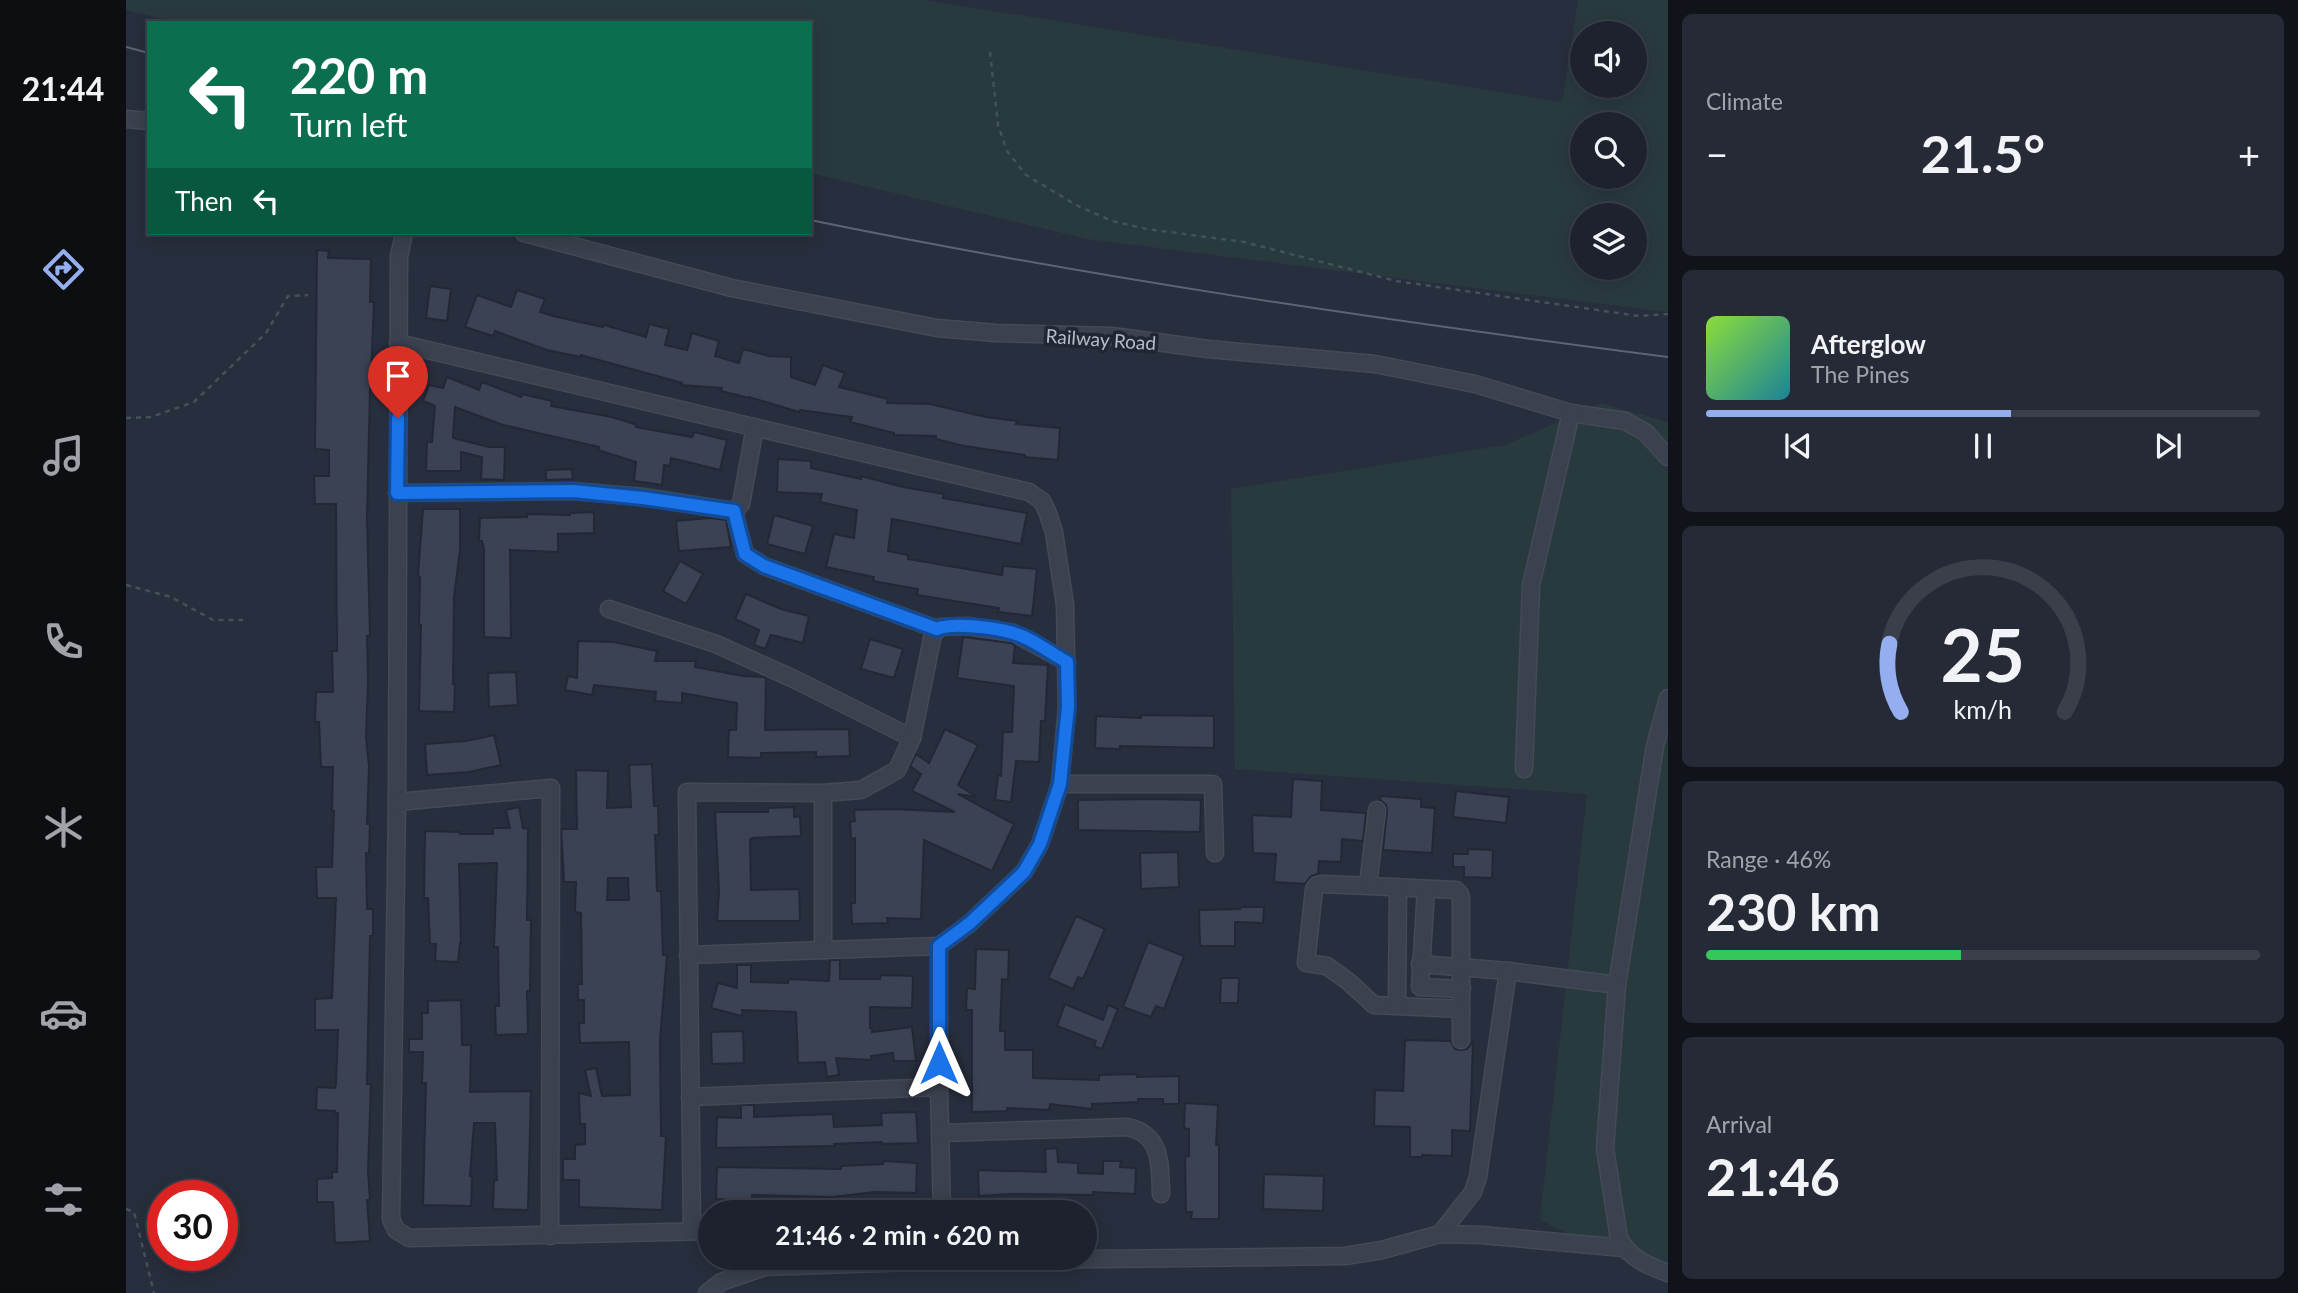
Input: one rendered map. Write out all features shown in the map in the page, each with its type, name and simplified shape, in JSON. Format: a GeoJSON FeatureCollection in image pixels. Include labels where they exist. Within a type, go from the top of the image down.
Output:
{"type":"FeatureCollection","features":[{"type":"Feature","properties":{"kind":"street"},"geometry":{"type":"LineString","coordinates":[[126,119],[147,121]]}},
{"type":"Feature","properties":{"kind":"street"},"geometry":{"type":"LineString","coordinates":[[404,235],[399,257],[397,802],[391,1219],[396,1230],[409,1238],[698,1231]]}},
{"type":"Feature","properties":{"kind":"street","name":"Railway Road"},"geometry":{"type":"LineString","coordinates":[[532,235],[732,288],[937,328],[1112,336],[1208,349],[1375,364],[1475,384],[1570,413],[1625,421],[1645,432],[1668,457]]}},
{"type":"Feature","properties":{"kind":"street"},"geometry":{"type":"LineString","coordinates":[[398,343],[1029,492],[1041,501],[1047,511],[1054,531],[1065,605],[1068,707],[1060,784],[1040,844],[1024,872],[970,923],[939,946],[688,955]]}},
{"type":"Feature","properties":{"kind":"street"},"geometry":{"type":"LineString","coordinates":[[1524,769],[1531,585],[1570,413]]}},
{"type":"Feature","properties":{"kind":"street"},"geometry":{"type":"LineString","coordinates":[[734,511],[741,504],[755,427]]}},
{"type":"Feature","properties":{"kind":"street"},"geometry":{"type":"LineString","coordinates":[[397,493],[573,491],[734,511]]}},
{"type":"Feature","properties":{"kind":"street"},"geometry":{"type":"LineString","coordinates":[[734,511],[745,554],[764,566],[937,629]]}},
{"type":"Feature","properties":{"kind":"street"},"geometry":{"type":"LineString","coordinates":[[609,609],[716,644],[794,679],[912,738]]}},
{"type":"Feature","properties":{"kind":"street"},"geometry":{"type":"LineString","coordinates":[[692,1231],[688,792],[822,793],[861,790],[897,770],[912,738],[933,634],[942,627],[967,626],[1014,633],[1067,662]]}},
{"type":"Feature","properties":{"kind":"street"},"geometry":{"type":"LineString","coordinates":[[1668,698],[1655,746],[1617,985],[1605,1148],[1619,1238],[1625,1248],[1645,1264],[1668,1273]]}},
{"type":"Feature","properties":{"kind":"street"},"geometry":{"type":"LineString","coordinates":[[1060,784],[1213,784],[1215,853]]}},
{"type":"Feature","properties":{"kind":"street"},"geometry":{"type":"LineString","coordinates":[[397,802],[551,788],[550,1236]]}},
{"type":"Feature","properties":{"kind":"street"},"geometry":{"type":"LineString","coordinates":[[822,793],[823,950]]}},
{"type":"Feature","properties":{"kind":"street"},"geometry":{"type":"LineString","coordinates":[[1368,885],[1377,810]]}},
{"type":"Feature","properties":{"kind":"street"},"geometry":{"type":"LineString","coordinates":[[1461,1009],[1374,1005],[1327,966],[1306,962],[1314,889],[1317,885],[1426,888],[1456,890],[1460,894],[1462,967],[1461,1040]]}},
{"type":"Feature","properties":{"kind":"street"},"geometry":{"type":"LineString","coordinates":[[1397,1005],[1398,887]]}},
{"type":"Feature","properties":{"kind":"street"},"geometry":{"type":"LineString","coordinates":[[1426,888],[1420,987],[1462,989]]}},
{"type":"Feature","properties":{"kind":"street"},"geometry":{"type":"LineString","coordinates":[[939,946],[939,1087],[943,1200]]}},
{"type":"Feature","properties":{"kind":"street"},"geometry":{"type":"LineString","coordinates":[[1420,964],[1508,971],[1617,985]]}},
{"type":"Feature","properties":{"kind":"street"},"geometry":{"type":"LineString","coordinates":[[1440,1234],[1473,1192],[1478,1177],[1508,971]]}},
{"type":"Feature","properties":{"kind":"street"},"geometry":{"type":"LineString","coordinates":[[690,1097],[939,1087]]}},
{"type":"Feature","properties":{"kind":"street"},"geometry":{"type":"LineString","coordinates":[[942,1133],[1127,1126],[1142,1130],[1154,1143],[1160,1168],[1161,1194]]}},
{"type":"Feature","properties":{"kind":"street"},"geometry":{"type":"LineString","coordinates":[[1097,1258],[1345,1256],[1382,1250],[1440,1234],[1482,1235],[1625,1248]]}},
{"type":"Feature","properties":{"kind":"street"},"geometry":{"type":"LineString","coordinates":[[707,1293],[721,1282],[756,1270]]}},
{"type":"Feature","properties":{"kind":"path"},"geometry":{"type":"LineString","coordinates":[[990,52],[998,125],[1007,151],[1026,175],[1078,206],[1112,221],[1147,229],[1244,242],[1395,281],[1639,316],[1668,314]]}},
{"type":"Feature","properties":{"kind":"path"},"geometry":{"type":"LineString","coordinates":[[126,418],[151,417],[194,402],[265,333],[288,296],[308,295]]}},
{"type":"Feature","properties":{"kind":"path"},"geometry":{"type":"LineString","coordinates":[[126,585],[171,597],[213,620],[243,620]]}},
{"type":"Feature","properties":{"kind":"path"},"geometry":{"type":"LineString","coordinates":[[126,1209],[134,1212],[154,1293]]}},
{"type":"Feature","properties":{"kind":"shaded area"},"geometry":{"type":"Polygon","coordinates":[[[126,0],[925,0],[1562,102],[1570,51],[1570,98],[1647,98],[1647,21],[1575,21],[1578,0],[1668,0],[1668,312],[1087,239],[812,173],[812,21],[171,21],[126,10],[126,0]]]}},
{"type":"Feature","properties":{"kind":"shaded area"},"geometry":{"type":"Polygon","coordinates":[[[1601,403],[1668,422],[1668,1282],[1540,1220],[1587,794],[1235,769],[1231,489],[1505,445],[1601,403]]]}},
{"type":"Feature","properties":{"kind":"building"},"geometry":{"type":"Polygon","coordinates":[[[317,250],[329,251],[328,258],[371,259],[370,302],[374,302],[371,378],[385,378],[385,388],[370,388],[367,518],[370,636],[367,636],[366,737],[369,766],[367,824],[370,824],[369,853],[366,853],[367,909],[373,909],[367,1084],[371,1084],[368,1171],[370,1200],[367,1200],[370,1241],[335,1243],[333,1202],[317,1202],[317,1179],[332,1178],[332,1172],[337,1172],[338,1113],[316,1110],[317,1087],[335,1088],[338,1030],[315,1030],[315,999],[332,998],[336,898],[317,898],[316,867],[332,867],[334,811],[333,767],[321,767],[319,722],[315,722],[316,692],[333,692],[332,651],[337,651],[336,504],[315,504],[314,476],[329,476],[329,450],[315,449],[317,250]]]}},
{"type":"Feature","properties":{"kind":"building"},"geometry":{"type":"Polygon","coordinates":[[[430,286],[451,289],[447,321],[426,318],[430,286]]]}},
{"type":"Feature","properties":{"kind":"building"},"geometry":{"type":"Polygon","coordinates":[[[517,290],[545,299],[540,312],[553,316],[603,327],[604,325],[646,337],[649,324],[669,329],[665,345],[687,350],[692,333],[719,341],[715,356],[739,363],[743,349],[769,356],[791,357],[791,377],[815,385],[823,365],[845,373],[839,387],[888,399],[887,403],[930,404],[1017,421],[1016,424],[1060,428],[1058,460],[964,446],[936,439],[936,436],[894,435],[850,422],[852,417],[799,412],[721,391],[722,388],[681,385],[682,383],[581,355],[547,350],[495,331],[493,336],[465,327],[477,295],[511,307],[517,290]]]}},
{"type":"Feature","properties":{"kind":"building"},"geometry":{"type":"Polygon","coordinates":[[[447,377],[479,390],[482,382],[521,397],[522,394],[552,401],[551,406],[612,417],[637,425],[636,427],[692,437],[694,432],[727,440],[720,470],[671,458],[670,466],[664,465],[662,485],[634,481],[636,462],[598,450],[599,447],[503,425],[455,407],[453,438],[489,447],[505,447],[504,480],[481,479],[482,457],[461,452],[461,471],[426,471],[427,442],[432,442],[435,406],[423,401],[429,385],[443,388],[447,377]]]}},
{"type":"Feature","properties":{"kind":"building"},"geometry":{"type":"Polygon","coordinates":[[[778,459],[811,461],[811,468],[944,494],[943,498],[1027,513],[1021,544],[892,519],[888,551],[908,555],[908,559],[1002,575],[1003,566],[1037,569],[1032,616],[998,612],[999,608],[917,595],[918,589],[873,581],[874,577],[826,567],[834,534],[854,538],[857,510],[820,502],[822,494],[777,492],[778,459]]]}},
{"type":"Feature","properties":{"kind":"building"},"geometry":{"type":"Polygon","coordinates":[[[572,469],[573,479],[546,480],[546,470],[572,469]]]}},
{"type":"Feature","properties":{"kind":"building"},"geometry":{"type":"Polygon","coordinates":[[[423,509],[460,509],[460,550],[454,597],[454,712],[419,711],[421,625],[418,576],[423,509]]]}},
{"type":"Feature","properties":{"kind":"building"},"geometry":{"type":"Polygon","coordinates":[[[594,512],[594,533],[558,534],[558,552],[510,550],[511,638],[484,637],[484,550],[482,541],[479,541],[480,518],[594,512]]]}},
{"type":"Feature","properties":{"kind":"building"},"geometry":{"type":"Polygon","coordinates":[[[774,515],[813,526],[805,554],[767,544],[774,515]]]}},
{"type":"Feature","properties":{"kind":"building"},"geometry":{"type":"Polygon","coordinates":[[[709,518],[726,520],[731,547],[679,551],[676,521],[709,518]]]}},
{"type":"Feature","properties":{"kind":"building"},"geometry":{"type":"Polygon","coordinates":[[[680,561],[703,574],[686,604],[663,591],[680,561]]]}},
{"type":"Feature","properties":{"kind":"building"},"geometry":{"type":"Polygon","coordinates":[[[746,594],[781,609],[809,616],[803,643],[771,635],[765,649],[754,645],[759,630],[735,619],[746,594]]]}},
{"type":"Feature","properties":{"kind":"building"},"geometry":{"type":"Polygon","coordinates":[[[963,637],[1011,643],[1015,646],[1013,663],[1048,665],[1045,721],[1041,721],[1039,762],[1016,761],[1011,802],[995,800],[998,775],[1001,776],[1003,732],[1012,732],[1014,686],[957,678],[963,637]]]}},
{"type":"Feature","properties":{"kind":"building"},"geometry":{"type":"Polygon","coordinates":[[[870,639],[903,649],[894,678],[861,669],[870,639]]]}},
{"type":"Feature","properties":{"kind":"building"},"geometry":{"type":"Polygon","coordinates":[[[578,641],[614,642],[657,651],[655,661],[696,661],[695,667],[766,678],[765,730],[849,729],[850,756],[816,757],[816,752],[761,753],[761,758],[728,757],[729,730],[736,730],[737,703],[682,693],[682,703],[655,701],[656,692],[594,685],[592,695],[565,690],[568,676],[577,678],[578,641]]]}},
{"type":"Feature","properties":{"kind":"building"},"geometry":{"type":"Polygon","coordinates":[[[516,672],[518,705],[489,707],[488,673],[516,672]]]}},
{"type":"Feature","properties":{"kind":"building"},"geometry":{"type":"Polygon","coordinates":[[[1141,715],[1214,716],[1214,748],[1095,748],[1096,716],[1141,718],[1141,715]]]}},
{"type":"Feature","properties":{"kind":"building"},"geometry":{"type":"Polygon","coordinates":[[[945,729],[978,745],[958,785],[977,797],[958,794],[1014,824],[992,871],[924,840],[921,919],[887,918],[888,923],[852,924],[851,903],[855,903],[855,838],[851,839],[850,822],[855,821],[854,810],[955,812],[912,791],[921,774],[910,766],[916,754],[929,763],[945,729]]]}},
{"type":"Feature","properties":{"kind":"building"},"geometry":{"type":"Polygon","coordinates":[[[494,735],[501,765],[469,772],[427,775],[425,744],[466,741],[494,735]]]}},
{"type":"Feature","properties":{"kind":"building"},"geometry":{"type":"Polygon","coordinates":[[[652,764],[654,806],[658,806],[659,835],[655,835],[657,891],[661,891],[663,955],[667,955],[660,1041],[661,1136],[666,1136],[662,1210],[579,1207],[579,1180],[563,1180],[563,1159],[575,1159],[575,1145],[585,1144],[585,1124],[580,1124],[579,1093],[591,1096],[585,1070],[596,1068],[602,1096],[630,1095],[629,1042],[580,1043],[579,1023],[584,1023],[584,1000],[578,1000],[578,984],[582,984],[581,913],[575,912],[576,882],[564,882],[561,829],[577,829],[576,770],[608,771],[607,808],[631,807],[629,765],[652,764]],[[608,878],[607,900],[629,900],[628,878],[608,878]]]}},
{"type":"Feature","properties":{"kind":"building"},"geometry":{"type":"Polygon","coordinates":[[[1293,779],[1322,781],[1321,810],[1366,813],[1363,841],[1342,839],[1341,862],[1319,861],[1318,874],[1311,876],[1305,884],[1274,882],[1276,854],[1253,853],[1252,815],[1291,817],[1293,779]]]}},
{"type":"Feature","properties":{"kind":"building"},"geometry":{"type":"Polygon","coordinates":[[[1456,791],[1509,797],[1506,823],[1453,817],[1456,791]]]}},
{"type":"Feature","properties":{"kind":"building"},"geometry":{"type":"Polygon","coordinates":[[[1381,796],[1421,799],[1421,807],[1435,808],[1432,853],[1383,850],[1387,811],[1386,805],[1380,800],[1381,796]]]}},
{"type":"Feature","properties":{"kind":"building"},"geometry":{"type":"Polygon","coordinates":[[[1078,800],[1201,800],[1200,832],[1078,830],[1078,800]]]}},
{"type":"Feature","properties":{"kind":"building"},"geometry":{"type":"Polygon","coordinates":[[[519,807],[523,828],[528,829],[527,920],[531,920],[530,991],[527,991],[528,1034],[496,1035],[495,1006],[499,1006],[498,947],[494,947],[497,863],[459,864],[461,943],[458,962],[435,961],[436,944],[430,944],[428,898],[424,898],[425,831],[493,834],[493,828],[510,828],[506,810],[519,807]]]}},
{"type":"Feature","properties":{"kind":"building"},"geometry":{"type":"Polygon","coordinates":[[[794,807],[794,817],[800,816],[801,836],[750,840],[751,890],[799,889],[800,921],[717,921],[719,890],[715,812],[768,812],[768,808],[794,807]]]}},
{"type":"Feature","properties":{"kind":"building"},"geometry":{"type":"Polygon","coordinates":[[[1468,849],[1493,850],[1492,878],[1464,877],[1464,867],[1453,867],[1453,854],[1468,854],[1468,849]]]}},
{"type":"Feature","properties":{"kind":"building"},"geometry":{"type":"Polygon","coordinates":[[[1178,852],[1179,887],[1141,889],[1140,853],[1178,852]]]}},
{"type":"Feature","properties":{"kind":"building"},"geometry":{"type":"Polygon","coordinates":[[[1264,907],[1263,923],[1235,922],[1235,946],[1200,946],[1199,910],[1264,907]]]}},
{"type":"Feature","properties":{"kind":"building"},"geometry":{"type":"Polygon","coordinates":[[[1076,916],[1105,929],[1083,979],[1078,977],[1073,989],[1048,978],[1076,916]]]}},
{"type":"Feature","properties":{"kind":"building"},"geometry":{"type":"Polygon","coordinates":[[[1148,942],[1184,956],[1164,1009],[1156,1006],[1151,1017],[1123,1007],[1148,942]]]}},
{"type":"Feature","properties":{"kind":"building"},"geometry":{"type":"Polygon","coordinates":[[[976,949],[1009,950],[1008,980],[1002,979],[1000,1031],[1005,1031],[1005,1050],[1033,1050],[1033,1078],[1099,1080],[1099,1075],[1179,1076],[1179,1104],[1163,1104],[1163,1099],[1138,1099],[1138,1102],[1092,1104],[1092,1109],[1050,1104],[1049,1110],[1007,1108],[1007,1111],[972,1112],[972,1010],[966,1010],[967,988],[975,989],[976,949]]]}},
{"type":"Feature","properties":{"kind":"building"},"geometry":{"type":"Polygon","coordinates":[[[830,960],[840,960],[840,979],[880,979],[881,975],[913,976],[912,1008],[870,1007],[870,1028],[872,1032],[912,1027],[916,1061],[894,1061],[893,1053],[871,1056],[871,1060],[836,1058],[839,1075],[827,1077],[825,1062],[798,1063],[796,1012],[742,1010],[742,1016],[711,1008],[718,983],[737,988],[737,965],[751,965],[751,982],[788,983],[789,979],[829,981],[830,960]]]}},
{"type":"Feature","properties":{"kind":"building"},"geometry":{"type":"Polygon","coordinates":[[[1221,978],[1239,978],[1238,1003],[1220,1003],[1221,978]]]}},
{"type":"Feature","properties":{"kind":"building"},"geometry":{"type":"Polygon","coordinates":[[[461,1000],[462,1045],[471,1045],[470,1092],[531,1091],[528,1210],[493,1209],[494,1180],[497,1180],[495,1123],[474,1123],[471,1206],[423,1205],[426,1083],[422,1083],[423,1052],[409,1052],[409,1039],[422,1039],[422,1013],[428,1013],[428,1001],[461,1000]]]}},
{"type":"Feature","properties":{"kind":"building"},"geometry":{"type":"Polygon","coordinates":[[[1065,1004],[1103,1020],[1108,1005],[1118,1009],[1102,1049],[1094,1046],[1096,1041],[1057,1026],[1065,1004]]]}},
{"type":"Feature","properties":{"kind":"building"},"geometry":{"type":"Polygon","coordinates":[[[743,1031],[744,1063],[712,1064],[711,1032],[743,1031]]]}},
{"type":"Feature","properties":{"kind":"building"},"geometry":{"type":"Polygon","coordinates":[[[1405,1040],[1451,1041],[1455,1049],[1460,1050],[1467,1049],[1473,1042],[1470,1131],[1452,1130],[1452,1156],[1410,1157],[1410,1127],[1374,1126],[1375,1090],[1403,1091],[1405,1040]]]}},
{"type":"Feature","properties":{"kind":"building"},"geometry":{"type":"Polygon","coordinates":[[[1185,1103],[1218,1105],[1216,1145],[1219,1145],[1219,1219],[1191,1219],[1192,1212],[1186,1212],[1185,1157],[1189,1156],[1189,1129],[1184,1128],[1185,1103]]]}},
{"type":"Feature","properties":{"kind":"building"},"geometry":{"type":"Polygon","coordinates":[[[741,1105],[754,1105],[754,1117],[833,1114],[834,1127],[882,1125],[881,1113],[916,1112],[918,1143],[716,1148],[717,1117],[741,1118],[741,1105]]]}},
{"type":"Feature","properties":{"kind":"building"},"geometry":{"type":"Polygon","coordinates":[[[1057,1148],[1058,1162],[1078,1163],[1078,1173],[1103,1174],[1103,1161],[1121,1161],[1120,1167],[1136,1168],[1135,1194],[1093,1192],[1093,1195],[979,1196],[978,1170],[1046,1172],[1045,1149],[1057,1148]]]}},
{"type":"Feature","properties":{"kind":"building"},"geometry":{"type":"Polygon","coordinates":[[[883,1161],[917,1163],[916,1193],[876,1192],[832,1197],[752,1195],[752,1200],[716,1199],[717,1167],[841,1169],[841,1166],[883,1164],[883,1161]]]}},
{"type":"Feature","properties":{"kind":"building"},"geometry":{"type":"Polygon","coordinates":[[[1264,1174],[1324,1176],[1323,1211],[1263,1209],[1264,1174]]]}},
{"type":"Feature","properties":{"kind":"tram line"},"geometry":{"type":"LineString","coordinates":[[126,47],[147,52]]}},
{"type":"Feature","properties":{"kind":"tram line"},"geometry":{"type":"LineString","coordinates":[[812,220],[1131,279],[1453,328],[1668,357]]}},
{"type":"Feature","properties":{"kind":"route"},"geometry":{"type":"LineString","coordinates":[[398,418],[397,493],[573,491],[734,511],[745,554],[764,566],[937,629],[967,626],[1014,633],[1067,662],[1068,707],[1060,784],[1040,844],[1024,872],[1007,890],[939,946],[939,1063]]}}]}
